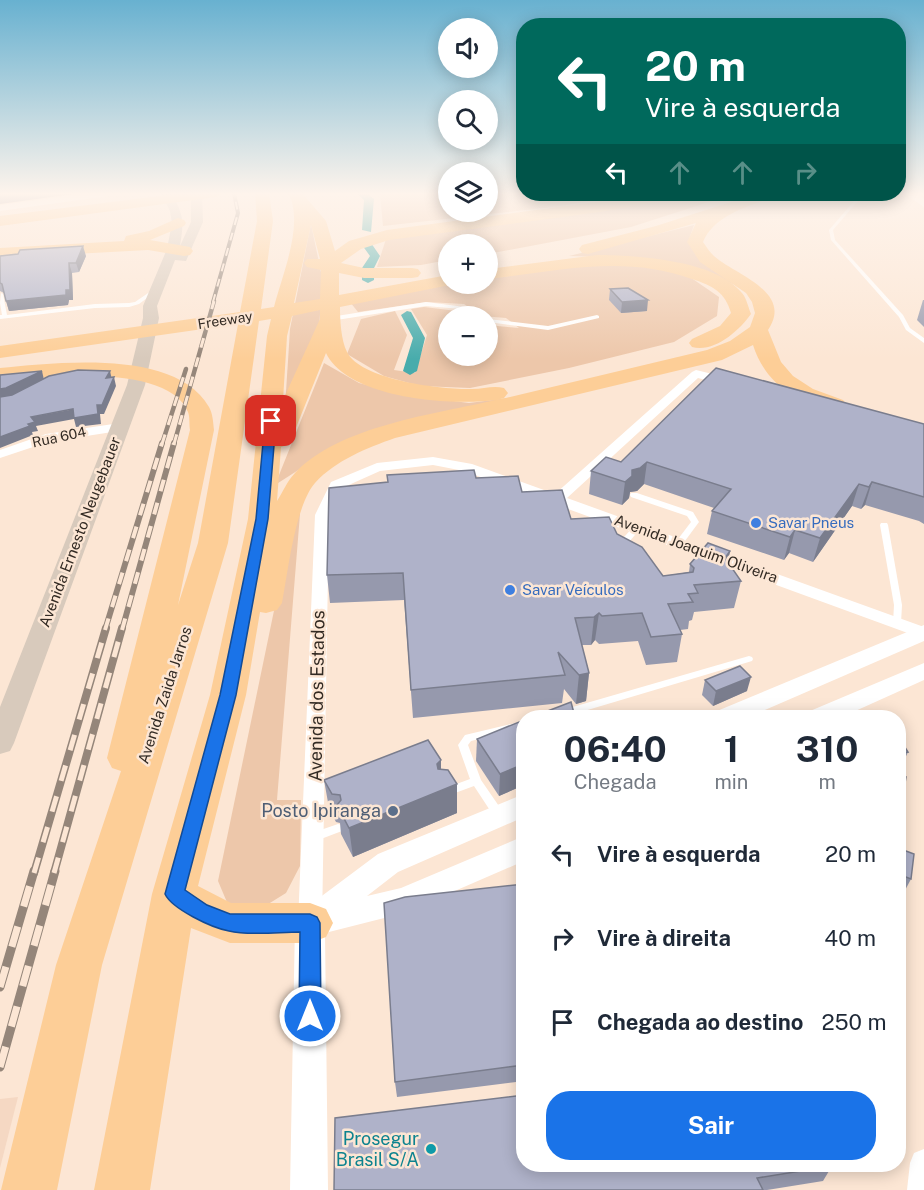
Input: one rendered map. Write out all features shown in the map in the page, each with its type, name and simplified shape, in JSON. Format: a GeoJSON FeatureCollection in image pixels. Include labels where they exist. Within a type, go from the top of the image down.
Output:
{"type":"FeatureCollection","features":[{"type":"Feature","properties":{"kind":"highway"},"geometry":{"type":"LineString","coordinates":[[42,251],[62,249]]}},
{"type":"Feature","properties":{"kind":"highway"},"geometry":{"type":"LineString","coordinates":[[0,253],[86,249]]}},
{"type":"Feature","properties":{"kind":"highway"},"geometry":{"type":"LineString","coordinates":[[170,249],[179,250]]}},
{"type":"Feature","properties":{"kind":"highway","name":"Avenida Zaida Jarros"},"geometry":{"type":"LineString","coordinates":[[28,1190],[79,965],[213,543],[261,249]]}},
{"type":"Feature","properties":{"kind":"highway"},"geometry":{"type":"LineString","coordinates":[[285,249],[300,259],[340,270],[364,273],[438,271]]}},
{"type":"Feature","properties":{"kind":"highway"},"geometry":{"type":"LineString","coordinates":[[122,1190],[174,894],[228,695],[262,519],[277,336],[298,249]]}},
{"type":"Feature","properties":{"kind":"highway"},"geometry":{"type":"LineString","coordinates":[[326,249],[330,263],[330,319],[338,355],[360,374],[412,391],[472,396],[531,388],[700,343],[727,330],[741,314],[735,297],[716,282],[693,272],[659,264],[623,260],[580,261],[498,272]]}},
{"type":"Feature","properties":{"kind":"highway"},"geometry":{"type":"LineString","coordinates":[[330,263],[350,249]]}},
{"type":"Feature","properties":{"kind":"highway"},"geometry":{"type":"LineString","coordinates":[[498,263],[589,249]]}},
{"type":"Feature","properties":{"kind":"highway"},"geometry":{"type":"LineString","coordinates":[[498,271],[590,249]]}},
{"type":"Feature","properties":{"kind":"highway"},"geometry":{"type":"LineString","coordinates":[[228,695],[264,614],[288,506],[304,479],[331,457],[357,443],[387,433],[714,355],[740,344],[759,332],[765,316],[764,303],[759,296],[706,258],[699,249]]}},
{"type":"Feature","properties":{"kind":"highway","name":"Freeway"},"geometry":{"type":"LineString","coordinates":[[0,352],[268,314],[438,283]]}},
{"type":"Feature","properties":{"kind":"highway"},"geometry":{"type":"LineString","coordinates":[[268,463],[330,319]]}},
{"type":"Feature","properties":{"kind":"highway"},"geometry":{"type":"LineString","coordinates":[[759,332],[772,368],[788,386],[804,395],[850,413]]}},
{"type":"Feature","properties":{"kind":"highway"},"geometry":{"type":"LineString","coordinates":[[0,375],[59,369],[108,369],[161,378],[184,392],[199,409],[202,430],[79,965]]}},
{"type":"Feature","properties":{"kind":"highway"},"geometry":{"type":"LineString","coordinates":[[174,894],[200,911],[230,923],[310,923]]}},
{"type":"Feature","properties":{"kind":"main road","name":"Avenida Ernesto Neugebauer"},"geometry":{"type":"LineString","coordinates":[[0,743],[136,385],[151,318],[150,306],[179,250]]}},
{"type":"Feature","properties":{"kind":"main road","name":"Avenida Ernesto Neugebauer"},"geometry":{"type":"LineString","coordinates":[[151,318],[163,306],[179,250]]}},
{"type":"Feature","properties":{"kind":"street"},"geometry":{"type":"LineString","coordinates":[[558,499],[696,374],[741,386]]}},
{"type":"Feature","properties":{"kind":"street"},"geometry":{"type":"LineString","coordinates":[[786,397],[850,413]]}},
{"type":"Feature","properties":{"kind":"street","name":"Rua 604"},"geometry":{"type":"LineString","coordinates":[[0,454],[46,438],[120,427]]}},
{"type":"Feature","properties":{"kind":"street","name":"Avenida dos Estados"},"geometry":{"type":"LineString","coordinates":[[309,1190],[310,923],[322,515],[336,485],[376,467],[433,461],[467,467]]}},
{"type":"Feature","properties":{"kind":"street","name":"Avenida Joaquim Oliveira"},"geometry":{"type":"LineString","coordinates":[[467,467],[924,632]]}},
{"type":"Feature","properties":{"kind":"street"},"geometry":{"type":"LineString","coordinates":[[742,710],[924,632]]}},
{"type":"Feature","properties":{"kind":"street"},"geometry":{"type":"LineString","coordinates":[[835,710],[924,670]]}},
{"type":"Feature","properties":{"kind":"street"},"geometry":{"type":"LineString","coordinates":[[310,923],[388,863],[511,810]]}},
{"type":"Feature","properties":{"kind":"street"},"geometry":{"type":"LineString","coordinates":[[310,923],[404,900],[516,851]]}},
{"type":"Feature","properties":{"kind":"street"},"geometry":{"type":"LineString","coordinates":[[922,1190],[924,1163]]}},
{"type":"Feature","properties":{"kind":"lane"},"geometry":{"type":"LineString","coordinates":[[841,249],[901,316],[908,329],[924,341]]}},
{"type":"Feature","properties":{"kind":"lane"},"geometry":{"type":"LineString","coordinates":[[1,294],[3,317],[95,306],[117,307],[138,303],[157,289]]}},
{"type":"Feature","properties":{"kind":"lane"},"geometry":{"type":"LineString","coordinates":[[330,319],[426,304],[444,306]]}},
{"type":"Feature","properties":{"kind":"lane"},"geometry":{"type":"LineString","coordinates":[[498,322],[548,328],[597,317]]}},
{"type":"Feature","properties":{"kind":"lane"},"geometry":{"type":"LineString","coordinates":[[70,377],[81,375]]}},
{"type":"Feature","properties":{"kind":"lane"},"geometry":{"type":"LineString","coordinates":[[0,381],[32,376],[113,375],[136,385]]}},
{"type":"Feature","properties":{"kind":"lane"},"geometry":{"type":"LineString","coordinates":[[634,495],[690,514],[695,522],[679,543]]}},
{"type":"Feature","properties":{"kind":"lane"},"geometry":{"type":"LineString","coordinates":[[884,525],[898,605],[897,623]]}},
{"type":"Feature","properties":{"kind":"lane"},"geometry":{"type":"LineString","coordinates":[[618,555],[617,551],[637,528]]}},
{"type":"Feature","properties":{"kind":"lane"},"geometry":{"type":"LineString","coordinates":[[576,710],[749,659]]}},
{"type":"Feature","properties":{"kind":"lane"},"geometry":{"type":"LineString","coordinates":[[511,810],[476,781],[463,745],[468,738],[516,726]]}},
{"type":"Feature","properties":{"kind":"lane"},"geometry":{"type":"LineString","coordinates":[[444,794],[476,781]]}},
{"type":"Feature","properties":{"kind":"lane"},"geometry":{"type":"LineString","coordinates":[[313,837],[338,828]]}},
{"type":"Feature","properties":{"kind":"shaded area"},"geometry":{"type":"Polygon","coordinates":[[[306,249],[316,249],[322,277],[319,332],[285,408],[290,329],[306,249]]]}},
{"type":"Feature","properties":{"kind":"shaded area"},"geometry":{"type":"Polygon","coordinates":[[[383,249],[438,249],[438,262],[377,267],[383,249]]]}},
{"type":"Feature","properties":{"kind":"shaded area"},"geometry":{"type":"Polygon","coordinates":[[[498,249],[517,249],[498,252],[498,249]]]}},
{"type":"Feature","properties":{"kind":"shaded area"},"geometry":{"type":"Polygon","coordinates":[[[599,249],[695,249],[736,285],[684,267],[638,258],[569,256],[599,249]]]}},
{"type":"Feature","properties":{"kind":"shaded area"},"geometry":{"type":"Polygon","coordinates":[[[622,262],[687,275],[719,297],[717,316],[674,342],[569,368],[470,388],[420,386],[384,376],[347,354],[361,319],[395,311],[407,335],[394,370],[415,373],[427,335],[411,309],[424,307],[438,309],[438,366],[498,366],[498,326],[519,328],[506,318],[498,317],[498,306],[427,302],[358,312],[350,302],[438,285],[438,294],[498,294],[498,275],[576,263],[622,262]]]}},
{"type":"Feature","properties":{"kind":"shaded area"},"geometry":{"type":"Polygon","coordinates":[[[324,363],[359,383],[406,395],[469,403],[516,397],[328,451],[275,485],[324,363]]]}},
{"type":"Feature","properties":{"kind":"shaded area"},"geometry":{"type":"Polygon","coordinates":[[[294,514],[300,514],[277,800],[301,800],[300,866],[286,893],[257,911],[229,907],[218,881],[294,514]]]}},
{"type":"Feature","properties":{"kind":"shaded area"},"geometry":{"type":"Polygon","coordinates":[[[18,1097],[0,1168],[0,1099],[18,1097]]]}},
{"type":"Feature","properties":{"kind":"building"},"geometry":{"type":"Polygon","coordinates":[[[82,249],[76,263],[69,263],[70,290],[66,290],[66,295],[6,301],[0,283],[0,256],[18,254],[20,250],[82,249]]]}},
{"type":"Feature","properties":{"kind":"building"},"geometry":{"type":"Polygon","coordinates":[[[628,288],[648,300],[622,302],[610,289],[628,288]]]}},
{"type":"Feature","properties":{"kind":"building"},"geometry":{"type":"Polygon","coordinates":[[[716,368],[924,424],[924,497],[872,482],[869,487],[859,484],[820,538],[795,530],[790,537],[712,511],[731,489],[647,462],[640,468],[632,470],[632,476],[625,482],[591,471],[606,457],[621,462],[716,368]]]}},
{"type":"Feature","properties":{"kind":"building"},"geometry":{"type":"Polygon","coordinates":[[[78,370],[110,371],[106,378],[114,377],[102,405],[97,405],[98,414],[74,418],[73,409],[31,417],[35,422],[28,424],[30,426],[0,437],[0,397],[12,395],[49,376],[78,370]]]}},
{"type":"Feature","properties":{"kind":"building"},"geometry":{"type":"Polygon","coordinates":[[[42,371],[6,388],[0,389],[0,375],[42,371]]]}},
{"type":"Feature","properties":{"kind":"building"},"geometry":{"type":"Polygon","coordinates":[[[474,470],[476,478],[518,476],[522,492],[562,490],[571,519],[609,517],[617,534],[642,547],[663,576],[693,572],[694,568],[690,564],[708,543],[730,551],[725,558],[741,581],[694,585],[698,593],[688,594],[693,602],[668,604],[682,634],[651,637],[642,613],[602,616],[599,613],[594,617],[575,618],[589,673],[579,675],[558,652],[565,675],[411,690],[403,573],[327,575],[329,488],[388,482],[387,475],[474,470]]]}},
{"type":"Feature","properties":{"kind":"building"},"geometry":{"type":"Polygon","coordinates":[[[740,666],[751,677],[716,691],[705,680],[740,666]]]}},
{"type":"Feature","properties":{"kind":"building"},"geometry":{"type":"Polygon","coordinates":[[[571,702],[573,710],[550,710],[571,702]]]}},
{"type":"Feature","properties":{"kind":"building"},"geometry":{"type":"Polygon","coordinates":[[[516,723],[516,767],[500,774],[477,739],[516,723]]]}},
{"type":"Feature","properties":{"kind":"building"},"geometry":{"type":"Polygon","coordinates":[[[428,740],[441,760],[437,764],[438,769],[448,770],[457,784],[349,828],[337,805],[341,800],[340,795],[332,794],[324,780],[428,740]]]}},
{"type":"Feature","properties":{"kind":"building"},"geometry":{"type":"Polygon","coordinates":[[[906,851],[914,854],[911,879],[906,877],[906,851]]]}},
{"type":"Feature","properties":{"kind":"building"},"geometry":{"type":"Polygon","coordinates":[[[516,885],[516,1066],[395,1082],[384,903],[405,897],[516,885]]]}},
{"type":"Feature","properties":{"kind":"building","name":"Prosegur Brasil S/A"},"geometry":{"type":"Polygon","coordinates":[[[516,1096],[516,1172],[794,1172],[757,1178],[763,1190],[334,1190],[335,1118],[516,1096]]]}},
{"type":"Feature","properties":{"kind":"waterway"},"geometry":{"type":"LineString","coordinates":[[368,280],[368,268],[375,256],[370,249]]}},
{"type":"Feature","properties":{"kind":"waterway"},"geometry":{"type":"LineString","coordinates":[[407,315],[419,338],[410,371]]}},
{"type":"Feature","properties":{"kind":"railway"},"geometry":{"type":"LineString","coordinates":[[213,302],[228,249]]}},
{"type":"Feature","properties":{"kind":"railway"},"geometry":{"type":"LineString","coordinates":[[174,444],[214,301]]}},
{"type":"Feature","properties":{"kind":"railway"},"geometry":{"type":"LineString","coordinates":[[162,444],[186,369]]}},
{"type":"Feature","properties":{"kind":"railway"},"geometry":{"type":"LineString","coordinates":[[105,630],[162,443]]}},
{"type":"Feature","properties":{"kind":"railway"},"geometry":{"type":"LineString","coordinates":[[122,630],[174,443]]}},
{"type":"Feature","properties":{"kind":"railway"},"geometry":{"type":"LineString","coordinates":[[34,873],[106,628]]}},
{"type":"Feature","properties":{"kind":"railway"},"geometry":{"type":"LineString","coordinates":[[54,873],[122,628]]}},
{"type":"Feature","properties":{"kind":"railway"},"geometry":{"type":"LineString","coordinates":[[0,987],[34,871]]}},
{"type":"Feature","properties":{"kind":"railway"},"geometry":{"type":"LineString","coordinates":[[0,1067],[55,871]]}},
{"type":"Feature","properties":{"kind":"place","name":"Savar Pneus"},"geometry":{"type":"Point","coordinates":[756,523]}},
{"type":"Feature","properties":{"kind":"place","name":"Savar Veículos"},"geometry":{"type":"Point","coordinates":[510,590]}},
{"type":"Feature","properties":{"kind":"place","name":"Posto Ipiranga"},"geometry":{"type":"Point","coordinates":[393,811]}},
{"type":"Feature","properties":{"kind":"place","name":"Prosegur Brasil S/A"},"geometry":{"type":"Point","coordinates":[431,1149]}},
{"type":"Feature","properties":{"kind":"route"},"geometry":{"type":"LineString","coordinates":[[271,421],[262,519],[228,695],[174,894],[200,911],[230,923],[310,923],[310,1016]]}}]}
